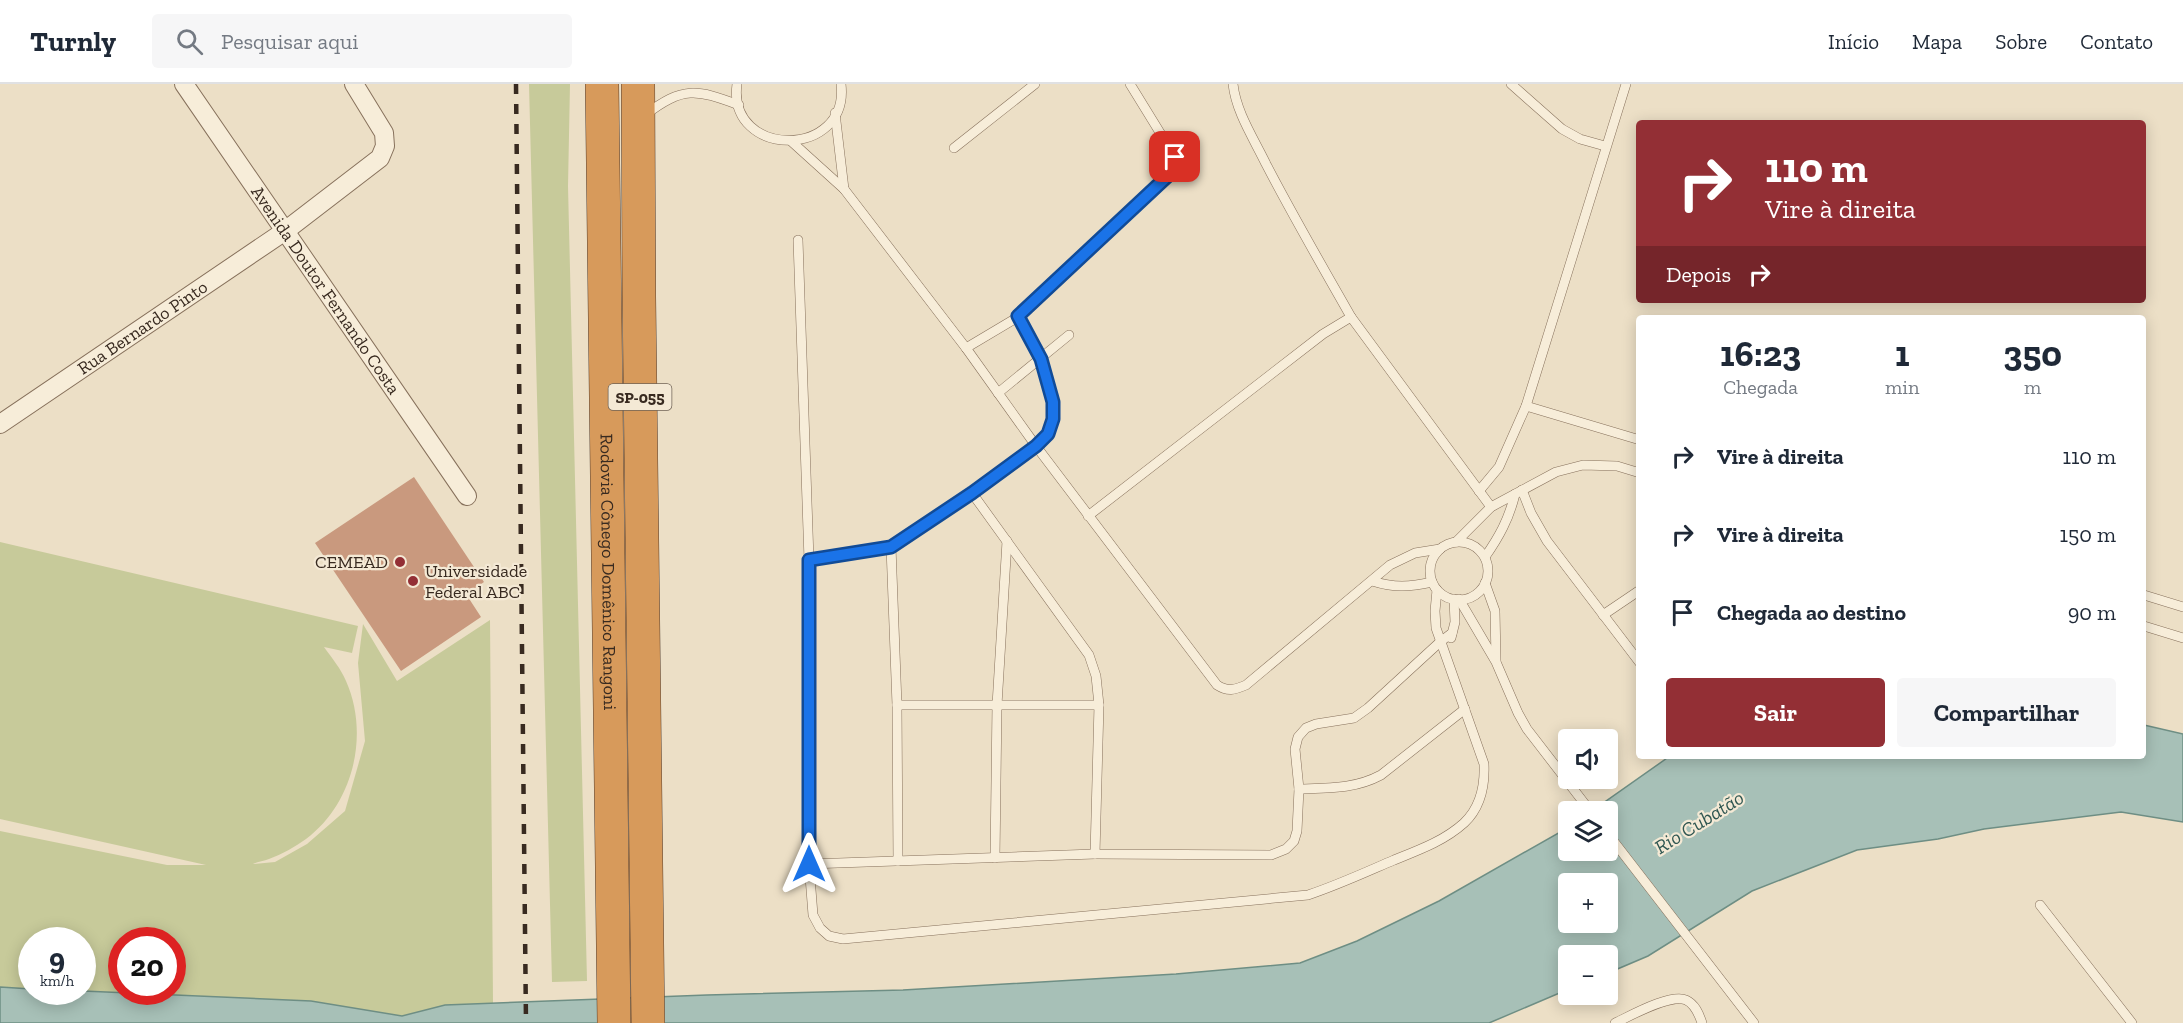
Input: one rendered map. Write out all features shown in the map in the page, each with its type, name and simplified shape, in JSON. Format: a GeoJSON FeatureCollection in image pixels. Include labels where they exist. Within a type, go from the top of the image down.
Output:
{"type":"FeatureCollection","features":[{"type":"Feature","properties":{"kind":"highway","name":"Rodovia Cônego Domênico Rangoni"},"geometry":{"type":"LineString","coordinates":[[602,84],[614,1023]]}},
{"type":"Feature","properties":{"kind":"highway","name":"Rodovia Cônego Domênico Rangoni"},"geometry":{"type":"LineString","coordinates":[[638,84],[647,958],[650,1023]]}},
{"type":"Feature","properties":{"kind":"highway"},"geometry":{"type":"LineString","coordinates":[[609,1023],[612,971]]}},
{"type":"Feature","properties":{"kind":"street","name":"Avenida Doutor Fernando Costa"},"geometry":{"type":"LineString","coordinates":[[184,84],[467,496]]}},
{"type":"Feature","properties":{"kind":"street","name":"Rua Bernardo Pinto"},"geometry":{"type":"LineString","coordinates":[[0,424],[285,231],[380,158],[386,146],[384,133],[354,84]]}},
{"type":"Feature","properties":{"kind":"lane"},"geometry":{"type":"LineString","coordinates":[[737,84],[739,105],[743,116],[759,133],[769,138],[792,142],[813,136],[830,122],[840,102],[841,84]]}},
{"type":"Feature","properties":{"kind":"lane"},"geometry":{"type":"LineString","coordinates":[[954,148],[1035,84]]}},
{"type":"Feature","properties":{"kind":"lane"},"geometry":{"type":"LineString","coordinates":[[966,348],[1018,316],[1173,171],[1175,157],[1130,84]]}},
{"type":"Feature","properties":{"kind":"lane"},"geometry":{"type":"LineString","coordinates":[[1233,84],[1234,95],[1249,131],[1300,228],[1351,317],[1491,507]]}},
{"type":"Feature","properties":{"kind":"lane"},"geometry":{"type":"LineString","coordinates":[[1512,84],[1562,129],[1580,139],[1605,146]]}},
{"type":"Feature","properties":{"kind":"lane"},"geometry":{"type":"LineString","coordinates":[[1479,491],[1499,467],[1527,406],[1605,146],[1626,84]]}},
{"type":"Feature","properties":{"kind":"lane"},"geometry":{"type":"LineString","coordinates":[[638,120],[660,103],[676,95],[709,94],[739,105]]}},
{"type":"Feature","properties":{"kind":"lane"},"geometry":{"type":"LineString","coordinates":[[835,113],[844,189]]}},
{"type":"Feature","properties":{"kind":"lane"},"geometry":{"type":"LineString","coordinates":[[792,142],[844,189],[966,348],[1036,446],[1216,685],[1226,690],[1236,690],[1246,685],[1390,565],[1415,553],[1440,549],[1456,542],[1491,507],[1518,492],[1556,472],[1584,465],[1617,466],[1636,472]]}},
{"type":"Feature","properties":{"kind":"lane"},"geometry":{"type":"LineString","coordinates":[[798,240],[809,560],[809,864],[813,915],[820,928],[829,936],[843,939],[1308,894],[1331,887],[1443,839],[1465,822],[1479,801],[1485,782],[1484,764],[1436,628],[1435,586],[1430,570],[1432,558],[1440,549]]}},
{"type":"Feature","properties":{"kind":"lane"},"geometry":{"type":"LineString","coordinates":[[809,560],[891,547],[972,493],[1036,446],[1048,434],[1053,419],[1053,402],[1041,359],[1018,316]]}},
{"type":"Feature","properties":{"kind":"lane"},"geometry":{"type":"LineString","coordinates":[[1089,516],[1323,334],[1351,317]]}},
{"type":"Feature","properties":{"kind":"lane"},"geometry":{"type":"LineString","coordinates":[[998,393],[1070,335]]}},
{"type":"Feature","properties":{"kind":"lane"},"geometry":{"type":"LineString","coordinates":[[1527,406],[1636,439]]}},
{"type":"Feature","properties":{"kind":"lane"},"geometry":{"type":"LineString","coordinates":[[1485,557],[1502,533],[1518,492]]}},
{"type":"Feature","properties":{"kind":"lane"},"geometry":{"type":"LineString","coordinates":[[1518,492],[1547,540],[1636,658]]}},
{"type":"Feature","properties":{"kind":"lane"},"geometry":{"type":"LineString","coordinates":[[972,493],[1089,655],[1096,676],[1099,705],[1095,855]]}},
{"type":"Feature","properties":{"kind":"lane"},"geometry":{"type":"LineString","coordinates":[[995,858],[997,705],[1007,542]]}},
{"type":"Feature","properties":{"kind":"lane"},"geometry":{"type":"LineString","coordinates":[[1372,581],[1399,587],[1435,586],[1445,596],[1457,599],[1474,595],[1485,583],[1488,575],[1485,557],[1473,545],[1456,542]]}},
{"type":"Feature","properties":{"kind":"lane"},"geometry":{"type":"LineString","coordinates":[[891,547],[897,705],[898,861]]}},
{"type":"Feature","properties":{"kind":"lane"},"geometry":{"type":"LineString","coordinates":[[1485,583],[1495,611],[1496,662]]}},
{"type":"Feature","properties":{"kind":"lane"},"geometry":{"type":"LineString","coordinates":[[1603,615],[1636,593]]}},
{"type":"Feature","properties":{"kind":"lane"},"geometry":{"type":"LineString","coordinates":[[2146,595],[2183,607]]}},
{"type":"Feature","properties":{"kind":"lane"},"geometry":{"type":"LineString","coordinates":[[1445,654],[1455,622],[1457,599]]}},
{"type":"Feature","properties":{"kind":"lane"},"geometry":{"type":"LineString","coordinates":[[1457,599],[1496,662],[1518,714],[1527,729],[1583,801]]}},
{"type":"Feature","properties":{"kind":"lane"},"geometry":{"type":"LineString","coordinates":[[2146,627],[2183,638]]}},
{"type":"Feature","properties":{"kind":"lane"},"geometry":{"type":"LineString","coordinates":[[809,864],[1095,855],[1271,855],[1286,849],[1294,841],[1297,831],[1299,789],[1295,749],[1298,737],[1306,728],[1316,724],[1353,718],[1368,708],[1452,633]]}},
{"type":"Feature","properties":{"kind":"lane"},"geometry":{"type":"LineString","coordinates":[[897,705],[1099,705]]}},
{"type":"Feature","properties":{"kind":"lane"},"geometry":{"type":"LineString","coordinates":[[1299,789],[1349,787],[1366,783],[1381,775],[1465,709]]}},
{"type":"Feature","properties":{"kind":"lane"},"geometry":{"type":"LineString","coordinates":[[1618,847],[1754,1023]]}},
{"type":"Feature","properties":{"kind":"lane"},"geometry":{"type":"LineString","coordinates":[[2040,905],[2132,1023]]}},
{"type":"Feature","properties":{"kind":"lane"},"geometry":{"type":"LineString","coordinates":[[1614,1023],[1668,1000],[1680,998],[1696,1008],[1702,1023]]}},
{"type":"Feature","properties":{"kind":"green space"},"geometry":{"type":"Polygon","coordinates":[[[529,84],[570,84],[568,186],[587,981],[552,982],[529,84]]]}},
{"type":"Feature","properties":{"kind":"green space"},"geometry":{"type":"Polygon","coordinates":[[[0,542],[358,626],[352,653],[324,647],[346,681],[353,702],[356,745],[353,767],[346,788],[322,824],[306,839],[279,855],[253,864],[275,862],[307,844],[345,811],[365,741],[358,663],[363,624],[397,681],[490,620],[493,1003],[445,1005],[402,1016],[311,1001],[186,996],[186,927],[108,927],[108,993],[96,993],[96,927],[18,927],[18,990],[0,989],[0,831],[167,865],[206,865],[0,819],[0,542]]]}},
{"type":"Feature","properties":{"kind":"water","name":"Rio Cubatão"},"geometry":{"type":"Polygon","coordinates":[[[2146,725],[2183,734],[2183,822],[2121,812],[1984,829],[1938,839],[1857,850],[1752,891],[1648,956],[1618,969],[1618,945],[1558,945],[1558,994],[1489,1023],[0,1023],[0,987],[18,988],[18,1005],[96,1005],[96,992],[108,992],[108,1005],[186,1005],[186,996],[311,1001],[402,1016],[445,1005],[903,990],[1176,974],[1300,963],[1357,941],[1439,901],[1558,833],[1558,861],[1618,861],[1618,801],[1606,801],[1666,759],[2146,759],[2146,725]]]}},
{"type":"Feature","properties":{"kind":"building","name":"CEMEAD"},"geometry":{"type":"Polygon","coordinates":[[[414,477],[484,582],[466,594],[481,617],[401,671],[315,543],[414,477]]]}},
{"type":"Feature","properties":{"kind":"railway"},"geometry":{"type":"LineString","coordinates":[[516,84],[526,1023]]}},
{"type":"Feature","properties":{"kind":"place","name":"CEMEAD"},"geometry":{"type":"Point","coordinates":[400,562]}},
{"type":"Feature","properties":{"kind":"place","name":"Universidade Federal ABC"},"geometry":{"type":"Point","coordinates":[413,581]}},
{"type":"Feature","properties":{"kind":"route"},"geometry":{"type":"LineString","coordinates":[[809,864],[809,560],[891,547],[972,493],[1036,446],[1048,434],[1053,419],[1053,402],[1041,359],[1018,316],[1173,171],[1175,157]]}}]}
